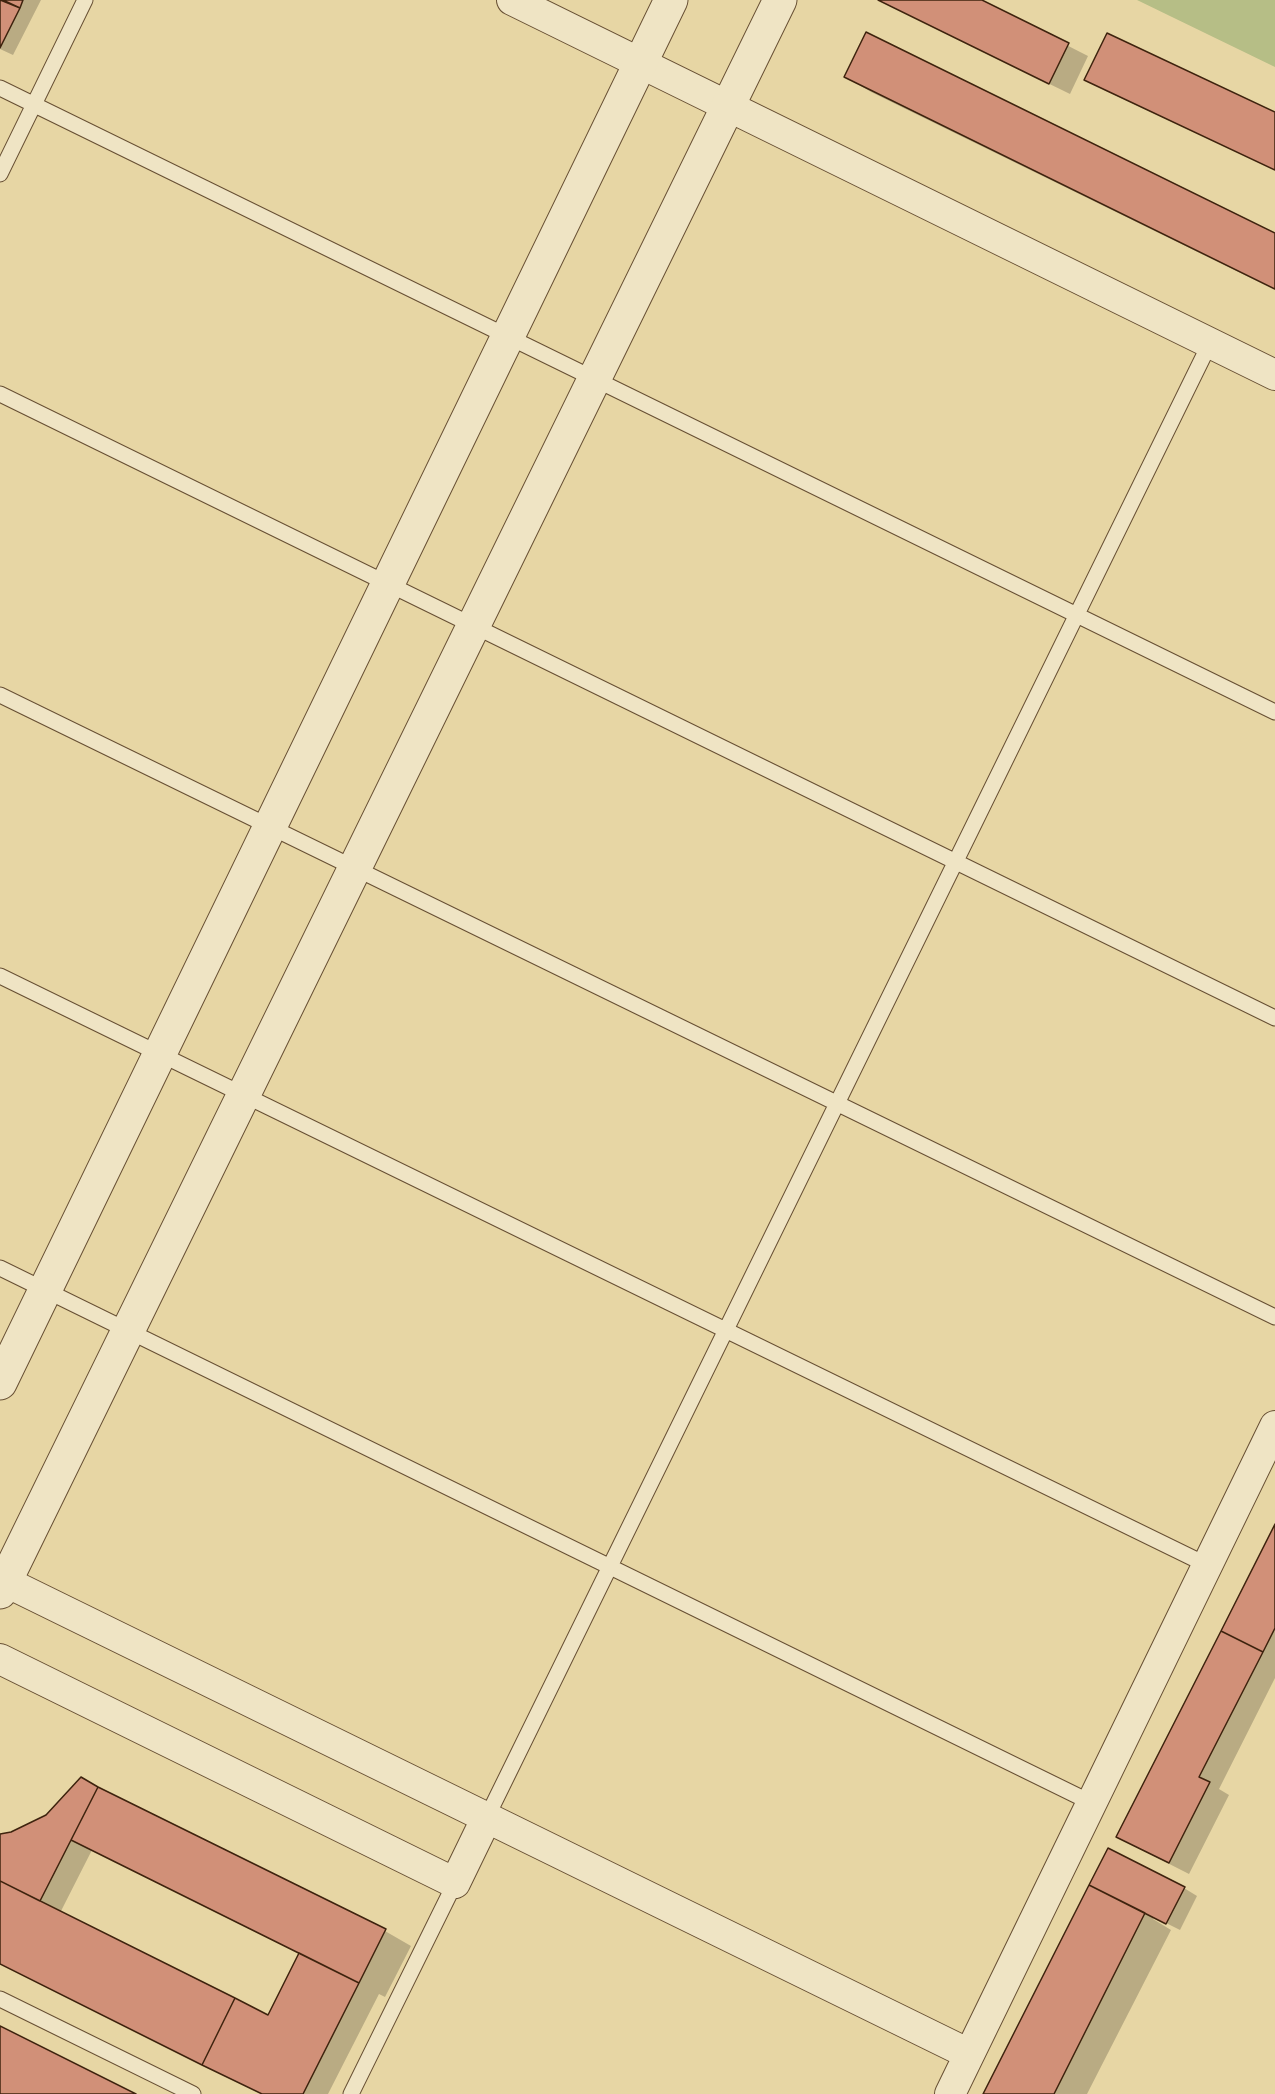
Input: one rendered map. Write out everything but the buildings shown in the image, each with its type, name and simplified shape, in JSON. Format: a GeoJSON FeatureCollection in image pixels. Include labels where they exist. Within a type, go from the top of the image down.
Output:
{"type":"FeatureCollection","features":[{"type":"Feature","properties":{"kind":"street"},"geometry":{"type":"LineString","coordinates":[[512,0],[1275,375]]}},
{"type":"Feature","properties":{"kind":"street"},"geometry":{"type":"LineString","coordinates":[[0,1383],[671,0]]}},
{"type":"Feature","properties":{"kind":"street"},"geometry":{"type":"LineString","coordinates":[[780,0],[2,1584],[488,1817],[969,2054]]}},
{"type":"Feature","properties":{"kind":"street"},"geometry":{"type":"LineString","coordinates":[[950,2094],[1275,1426]]}},
{"type":"Feature","properties":{"kind":"street"},"geometry":{"type":"LineString","coordinates":[[0,1659],[455,1882],[488,1817]]}},
{"type":"Feature","properties":{"kind":"lane"},"geometry":{"type":"LineString","coordinates":[[0,174],[85,0]]}},
{"type":"Feature","properties":{"kind":"lane"},"geometry":{"type":"LineString","coordinates":[[0,88],[1275,712]]}},
{"type":"Feature","properties":{"kind":"lane"},"geometry":{"type":"LineString","coordinates":[[488,1817],[1210,343]]}},
{"type":"Feature","properties":{"kind":"lane"},"geometry":{"type":"LineString","coordinates":[[0,394],[1275,1018]]}},
{"type":"Feature","properties":{"kind":"lane"},"geometry":{"type":"LineString","coordinates":[[0,695],[1275,1317]]}},
{"type":"Feature","properties":{"kind":"lane"},"geometry":{"type":"LineString","coordinates":[[0,976],[1207,1565]]}},
{"type":"Feature","properties":{"kind":"lane"},"geometry":{"type":"LineString","coordinates":[[0,1268],[1092,1803]]}},
{"type":"Feature","properties":{"kind":"lane"},"geometry":{"type":"LineString","coordinates":[[351,2094],[455,1882]]}},
{"type":"Feature","properties":{"kind":"lane"},"geometry":{"type":"LineString","coordinates":[[0,1999],[193,2094]]}},
{"type":"Feature","properties":{"kind":"green space"},"geometry":{"type":"Polygon","coordinates":[[[1137,0],[1275,0],[1275,67],[1137,0]]]}}]}
